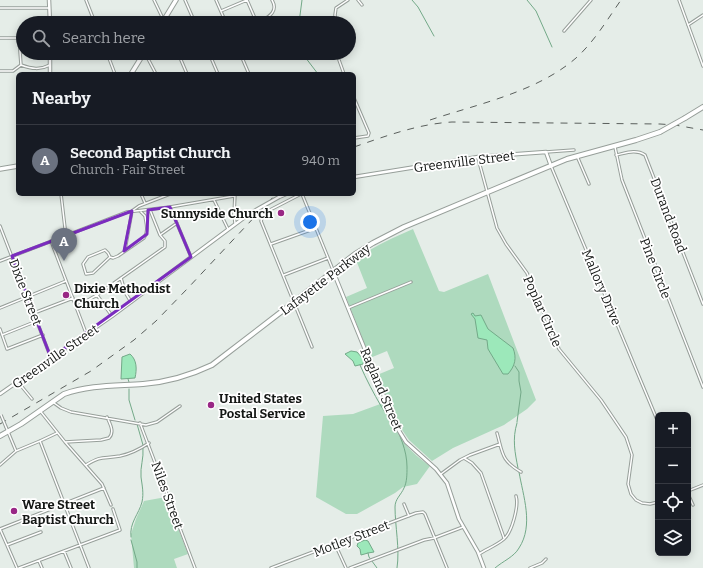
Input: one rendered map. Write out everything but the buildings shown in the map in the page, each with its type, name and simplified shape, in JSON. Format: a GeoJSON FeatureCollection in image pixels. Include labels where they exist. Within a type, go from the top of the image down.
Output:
{"type":"FeatureCollection","features":[{"type":"Feature","properties":{"kind":"highway","name":"Lafayette Parkway"},"geometry":{"type":"LineString","coordinates":[[0,436],[64,394],[86,388],[145,384],[175,380],[212,365],[355,254],[380,239],[404,227],[577,156],[660,132],[703,107]]}},
{"type":"Feature","properties":{"kind":"main road"},"geometry":{"type":"LineString","coordinates":[[167,16],[176,0]]}},
{"type":"Feature","properties":{"kind":"main road"},"geometry":{"type":"LineString","coordinates":[[132,72],[139,60]]}},
{"type":"Feature","properties":{"kind":"main road"},"geometry":{"type":"LineString","coordinates":[[0,169],[16,166]]}},
{"type":"Feature","properties":{"kind":"street"},"geometry":{"type":"LineString","coordinates":[[49,0],[50,16]]}},
{"type":"Feature","properties":{"kind":"street"},"geometry":{"type":"LineString","coordinates":[[86,0],[92,16]]}},
{"type":"Feature","properties":{"kind":"street"},"geometry":{"type":"LineString","coordinates":[[154,0],[161,16]]}},
{"type":"Feature","properties":{"kind":"street"},"geometry":{"type":"LineString","coordinates":[[185,0],[193,16]]}},
{"type":"Feature","properties":{"kind":"street"},"geometry":{"type":"LineString","coordinates":[[216,0],[223,16]]}},
{"type":"Feature","properties":{"kind":"street"},"geometry":{"type":"LineString","coordinates":[[221,11],[247,0],[255,16]]}},
{"type":"Feature","properties":{"kind":"street"},"geometry":{"type":"LineString","coordinates":[[268,16],[273,12],[275,6],[272,0]]}},
{"type":"Feature","properties":{"kind":"street"},"geometry":{"type":"LineString","coordinates":[[335,16],[336,8],[348,0]]}},
{"type":"Feature","properties":{"kind":"street"},"geometry":{"type":"LineString","coordinates":[[358,0],[362,5]]}},
{"type":"Feature","properties":{"kind":"street"},"geometry":{"type":"LineString","coordinates":[[586,0],[589,3]]}},
{"type":"Feature","properties":{"kind":"street"},"geometry":{"type":"LineString","coordinates":[[564,32],[591,0]]}},
{"type":"Feature","properties":{"kind":"street"},"geometry":{"type":"LineString","coordinates":[[679,0],[703,66]]}},
{"type":"Feature","properties":{"kind":"street"},"geometry":{"type":"LineString","coordinates":[[0,8],[49,8]]}},
{"type":"Feature","properties":{"kind":"street"},"geometry":{"type":"LineString","coordinates":[[688,25],[703,15]]}},
{"type":"Feature","properties":{"kind":"street"},"geometry":{"type":"LineString","coordinates":[[0,38],[16,38]]}},
{"type":"Feature","properties":{"kind":"street"},"geometry":{"type":"LineString","coordinates":[[20,60],[21,65]]}},
{"type":"Feature","properties":{"kind":"street"},"geometry":{"type":"LineString","coordinates":[[50,60],[50,72]]}},
{"type":"Feature","properties":{"kind":"street"},"geometry":{"type":"LineString","coordinates":[[110,60],[114,72]]}},
{"type":"Feature","properties":{"kind":"street"},"geometry":{"type":"LineString","coordinates":[[148,60],[155,72]]}},
{"type":"Feature","properties":{"kind":"street"},"geometry":{"type":"LineString","coordinates":[[181,60],[186,72]]}},
{"type":"Feature","properties":{"kind":"street"},"geometry":{"type":"LineString","coordinates":[[212,60],[217,72]]}},
{"type":"Feature","properties":{"kind":"street"},"geometry":{"type":"LineString","coordinates":[[243,60],[248,72]]}},
{"type":"Feature","properties":{"kind":"street"},"geometry":{"type":"LineString","coordinates":[[338,60],[343,72]]}},
{"type":"Feature","properties":{"kind":"street"},"geometry":{"type":"LineString","coordinates":[[0,71],[13,70],[21,65],[43,68],[50,65]]}},
{"type":"Feature","properties":{"kind":"street"},"geometry":{"type":"LineString","coordinates":[[356,103],[370,135],[364,138],[356,138]]}},
{"type":"Feature","properties":{"kind":"street","name":"Pine Circle"},"geometry":{"type":"LineString","coordinates":[[615,146],[622,182],[703,387]]}},
{"type":"Feature","properties":{"kind":"street","name":"Greenville Street"},"geometry":{"type":"LineString","coordinates":[[356,177],[478,157],[574,150]]}},
{"type":"Feature","properties":{"kind":"street","name":"Durand Road"},"geometry":{"type":"LineString","coordinates":[[616,155],[635,151],[641,152],[645,156],[703,304]]}},
{"type":"Feature","properties":{"kind":"street","name":"Mallory Drive"},"geometry":{"type":"LineString","coordinates":[[546,152],[655,415]]}},
{"type":"Feature","properties":{"kind":"street"},"geometry":{"type":"LineString","coordinates":[[577,156],[588,184]]}},
{"type":"Feature","properties":{"kind":"street","name":"Poplar Circle"},"geometry":{"type":"LineString","coordinates":[[478,157],[497,228],[506,244],[522,265],[559,350],[602,400],[626,437],[632,455],[628,484],[631,494],[636,500],[642,503],[655,503]]}},
{"type":"Feature","properties":{"kind":"street"},"geometry":{"type":"LineString","coordinates":[[61,196],[65,228],[64,236]]}},
{"type":"Feature","properties":{"kind":"street"},"geometry":{"type":"LineString","coordinates":[[142,196],[145,203]]}},
{"type":"Feature","properties":{"kind":"street"},"geometry":{"type":"LineString","coordinates":[[125,251],[132,211],[145,203],[164,196]]}},
{"type":"Feature","properties":{"kind":"street"},"geometry":{"type":"LineString","coordinates":[[0,261],[114,216],[132,211],[170,207],[230,196]]}},
{"type":"Feature","properties":{"kind":"street"},"geometry":{"type":"LineString","coordinates":[[234,196],[235,223]]}},
{"type":"Feature","properties":{"kind":"street","name":"Greenville Street"},"geometry":{"type":"LineString","coordinates":[[0,394],[112,316],[235,223],[281,196]]}},
{"type":"Feature","properties":{"kind":"street"},"geometry":{"type":"LineString","coordinates":[[298,196],[266,212],[262,222],[312,347]]}},
{"type":"Feature","properties":{"kind":"street","name":"Ragland Street"},"geometry":{"type":"LineString","coordinates":[[303,196],[396,426],[406,442],[441,474],[447,483],[463,527],[479,554],[484,568]]}},
{"type":"Feature","properties":{"kind":"street"},"geometry":{"type":"LineString","coordinates":[[214,200],[228,229]]}},
{"type":"Feature","properties":{"kind":"street"},"geometry":{"type":"LineString","coordinates":[[170,207],[191,257]]}},
{"type":"Feature","properties":{"kind":"street"},"geometry":{"type":"LineString","coordinates":[[110,257],[104,250],[88,257],[83,264],[86,274],[93,273],[110,257],[113,258],[118,256],[146,234],[145,216],[149,210]]}},
{"type":"Feature","properties":{"kind":"street"},"geometry":{"type":"LineString","coordinates":[[76,307],[97,295],[165,247],[165,241],[160,235],[149,210]]}},
{"type":"Feature","properties":{"kind":"street"},"geometry":{"type":"LineString","coordinates":[[140,211],[145,216]]}},
{"type":"Feature","properties":{"kind":"street"},"geometry":{"type":"LineString","coordinates":[[160,235],[177,223]]}},
{"type":"Feature","properties":{"kind":"street","name":"Dixie Street"},"geometry":{"type":"LineString","coordinates":[[0,226],[51,358]]}},
{"type":"Feature","properties":{"kind":"street"},"geometry":{"type":"LineString","coordinates":[[271,244],[316,228]]}},
{"type":"Feature","properties":{"kind":"street"},"geometry":{"type":"LineString","coordinates":[[51,241],[86,333]]}},
{"type":"Feature","properties":{"kind":"street"},"geometry":{"type":"LineString","coordinates":[[284,275],[328,258]]}},
{"type":"Feature","properties":{"kind":"street"},"geometry":{"type":"LineString","coordinates":[[121,278],[125,292],[131,302]]}},
{"type":"Feature","properties":{"kind":"street"},"geometry":{"type":"LineString","coordinates":[[0,308],[66,281]]}},
{"type":"Feature","properties":{"kind":"street"},"geometry":{"type":"LineString","coordinates":[[348,308],[411,282]]}},
{"type":"Feature","properties":{"kind":"street"},"geometry":{"type":"LineString","coordinates":[[97,295],[112,316]]}},
{"type":"Feature","properties":{"kind":"street"},"geometry":{"type":"LineString","coordinates":[[34,313],[72,298]]}},
{"type":"Feature","properties":{"kind":"street"},"geometry":{"type":"LineString","coordinates":[[2,335],[37,321]]}},
{"type":"Feature","properties":{"kind":"street"},"geometry":{"type":"LineString","coordinates":[[0,330],[7,349],[43,335]]}},
{"type":"Feature","properties":{"kind":"street"},"geometry":{"type":"LineString","coordinates":[[18,382],[32,399]]}},
{"type":"Feature","properties":{"kind":"street"},"geometry":{"type":"LineString","coordinates":[[53,401],[65,410],[146,424],[157,422],[180,406]]}},
{"type":"Feature","properties":{"kind":"street"},"geometry":{"type":"LineString","coordinates":[[40,411],[104,488],[111,505]]}},
{"type":"Feature","properties":{"kind":"street"},"geometry":{"type":"LineString","coordinates":[[0,412],[16,450]]}},
{"type":"Feature","properties":{"kind":"street"},"geometry":{"type":"LineString","coordinates":[[65,442],[102,440],[109,438],[112,433],[107,417]]}},
{"type":"Feature","properties":{"kind":"street","name":"Niles Street"},"geometry":{"type":"LineString","coordinates":[[140,422],[195,568]]}},
{"type":"Feature","properties":{"kind":"street"},"geometry":{"type":"LineString","coordinates":[[0,465],[16,450],[57,433]]}},
{"type":"Feature","properties":{"kind":"street"},"geometry":{"type":"LineString","coordinates":[[497,433],[506,462],[520,472]]}},
{"type":"Feature","properties":{"kind":"street"},"geometry":{"type":"LineString","coordinates":[[40,441],[88,568]]}},
{"type":"Feature","properties":{"kind":"street"},"geometry":{"type":"LineString","coordinates":[[86,465],[100,458],[121,456],[132,453],[149,443]]}},
{"type":"Feature","properties":{"kind":"street"},"geometry":{"type":"LineString","coordinates":[[441,474],[464,458],[500,444]]}},
{"type":"Feature","properties":{"kind":"street"},"geometry":{"type":"LineString","coordinates":[[464,458],[472,463],[481,473],[504,538]]}},
{"type":"Feature","properties":{"kind":"street"},"geometry":{"type":"LineString","coordinates":[[691,490],[703,485]]}},
{"type":"Feature","properties":{"kind":"street"},"geometry":{"type":"LineString","coordinates":[[104,488],[0,528],[18,568],[120,530],[113,509]]}},
{"type":"Feature","properties":{"kind":"street"},"geometry":{"type":"LineString","coordinates":[[479,554],[504,538],[509,532],[514,519],[517,500],[516,496]]}},
{"type":"Feature","properties":{"kind":"street"},"geometry":{"type":"LineString","coordinates":[[691,501],[693,505]]}},
{"type":"Feature","properties":{"kind":"street"},"geometry":{"type":"LineString","coordinates":[[404,504],[409,516],[424,512],[447,568]]}},
{"type":"Feature","properties":{"kind":"street","name":"Motley Street"},"geometry":{"type":"LineString","coordinates":[[271,568],[409,516]]}},
{"type":"Feature","properties":{"kind":"street"},"geometry":{"type":"LineString","coordinates":[[350,568],[463,527]]}},
{"type":"Feature","properties":{"kind":"street"},"geometry":{"type":"LineString","coordinates":[[7,545],[41,532]]}},
{"type":"Feature","properties":{"kind":"street"},"geometry":{"type":"LineString","coordinates":[[335,544],[346,568]]}},
{"type":"Feature","properties":{"kind":"street"},"geometry":{"type":"LineString","coordinates":[[64,551],[71,568]]}},
{"type":"Feature","properties":{"kind":"street"},"geometry":{"type":"LineString","coordinates":[[530,568],[542,563],[546,559]]}},
{"type":"Feature","properties":{"kind":"street"},"geometry":{"type":"LineString","coordinates":[[39,560],[42,568]]}},
{"type":"Feature","properties":{"kind":"highlighted area"},"geometry":{"type":"Polygon","coordinates":[[[170,207],[191,257],[51,358],[12,256],[132,211],[124,251],[147,234],[148,210],[170,207]]]}},
{"type":"Feature","properties":{"kind":"shaded area"},"geometry":{"type":"Polygon","coordinates":[[[413,229],[439,291],[444,292],[488,274],[536,400],[527,409],[504,425],[453,448],[432,461],[409,440],[398,424],[377,375],[394,368],[387,351],[370,358],[346,297],[367,288],[356,260],[376,246],[413,229]]]}},
{"type":"Feature","properties":{"kind":"shaded area"},"geometry":{"type":"Polygon","coordinates":[[[473,313],[475,316],[481,315],[488,329],[513,348],[515,362],[508,374],[503,374],[488,349],[487,340],[478,338],[475,319],[471,314],[473,313]]]}},
{"type":"Feature","properties":{"kind":"shaded area"},"geometry":{"type":"Polygon","coordinates":[[[351,351],[357,352],[364,360],[363,364],[355,366],[353,361],[345,354],[351,351]]]}},
{"type":"Feature","properties":{"kind":"shaded area"},"geometry":{"type":"Polygon","coordinates":[[[130,354],[136,365],[135,378],[121,379],[122,357],[130,354]]]}},
{"type":"Feature","properties":{"kind":"shaded area"},"geometry":{"type":"Polygon","coordinates":[[[383,403],[401,439],[413,452],[430,466],[417,484],[403,487],[357,514],[346,514],[316,497],[323,416],[353,414],[383,403]]]}},
{"type":"Feature","properties":{"kind":"shaded area"},"geometry":{"type":"Polygon","coordinates":[[[166,497],[188,554],[174,559],[177,568],[134,568],[131,534],[144,501],[166,497]]]}},
{"type":"Feature","properties":{"kind":"shaded area"},"geometry":{"type":"Polygon","coordinates":[[[365,540],[368,541],[374,552],[361,555],[360,549],[357,546],[358,543],[365,540]]]}},
{"type":"Feature","properties":{"kind":"waterway"},"geometry":{"type":"LineString","coordinates":[[300,16],[302,0]]}},
{"type":"Feature","properties":{"kind":"waterway"},"geometry":{"type":"LineString","coordinates":[[412,0],[418,7],[434,36]]}},
{"type":"Feature","properties":{"kind":"waterway"},"geometry":{"type":"LineString","coordinates":[[527,0],[536,11],[552,47]]}},
{"type":"Feature","properties":{"kind":"waterway"},"geometry":{"type":"LineString","coordinates":[[307,60],[316,72]]}},
{"type":"Feature","properties":{"kind":"waterway"},"geometry":{"type":"LineString","coordinates":[[360,365],[383,410],[398,431],[406,455],[406,483],[398,497],[395,507],[398,553],[397,568]]}},
{"type":"Feature","properties":{"kind":"waterway"},"geometry":{"type":"LineString","coordinates":[[515,366],[519,372],[521,392],[517,422]]}},
{"type":"Feature","properties":{"kind":"waterway"},"geometry":{"type":"LineString","coordinates":[[129,389],[129,400],[135,420]]}},
{"type":"Feature","properties":{"kind":"waterway"},"geometry":{"type":"LineString","coordinates":[[517,423],[514,440],[518,468]]}},
{"type":"Feature","properties":{"kind":"waterway"},"geometry":{"type":"LineString","coordinates":[[137,424],[143,445]]}},
{"type":"Feature","properties":{"kind":"waterway"},"geometry":{"type":"LineString","coordinates":[[131,537],[131,527],[143,499],[141,473],[143,448]]}},
{"type":"Feature","properties":{"kind":"waterway"},"geometry":{"type":"LineString","coordinates":[[495,568],[517,551],[526,530],[527,520],[525,501],[519,472]]}},
{"type":"Feature","properties":{"kind":"waterway"},"geometry":{"type":"LineString","coordinates":[[131,540],[137,562],[137,568]]}},
{"type":"Feature","properties":{"kind":"waterway"},"geometry":{"type":"LineString","coordinates":[[368,553],[369,557],[377,568]]}},
{"type":"Feature","properties":{"kind":"railway"},"geometry":{"type":"LineString","coordinates":[[430,120],[506,96],[543,80],[560,70],[583,52],[621,0]]}},
{"type":"Feature","properties":{"kind":"railway"},"geometry":{"type":"LineString","coordinates":[[356,146],[414,128],[452,122],[660,124],[703,130]]}},
{"type":"Feature","properties":{"kind":"railway"},"geometry":{"type":"LineString","coordinates":[[0,424],[91,371],[134,340],[156,321],[274,196]]}},
{"type":"Feature","properties":{"kind":"place","name":"Sunnyside Church"},"geometry":{"type":"Point","coordinates":[281,213]}},
{"type":"Feature","properties":{"kind":"place","name":"Second Baptist Church"},"geometry":{"type":"Point","coordinates":[64,261]}},
{"type":"Feature","properties":{"kind":"place","name":"Dixie Methodist Church"},"geometry":{"type":"Point","coordinates":[66,295]}},
{"type":"Feature","properties":{"kind":"place","name":"United States Postal Service"},"geometry":{"type":"Point","coordinates":[211,405]}},
{"type":"Feature","properties":{"kind":"place","name":"Ware Street Baptist Church"},"geometry":{"type":"Point","coordinates":[14,511]}}]}
